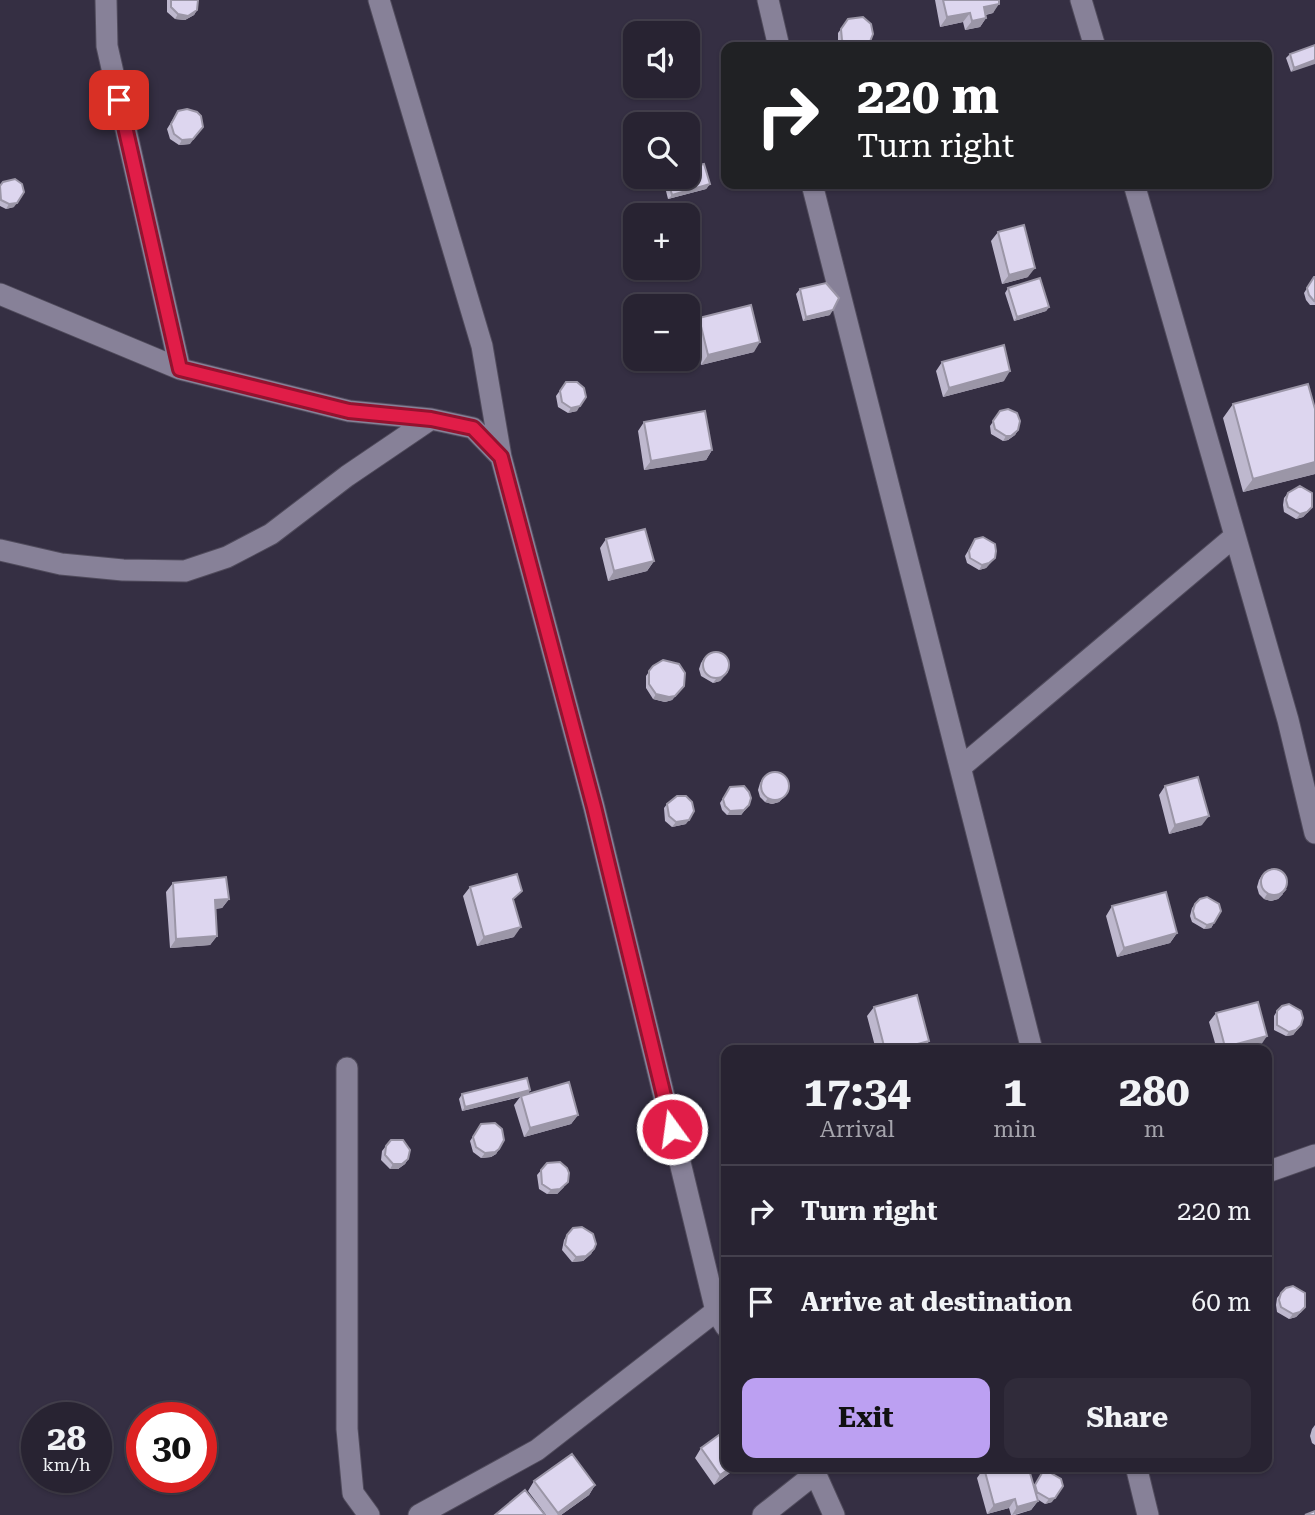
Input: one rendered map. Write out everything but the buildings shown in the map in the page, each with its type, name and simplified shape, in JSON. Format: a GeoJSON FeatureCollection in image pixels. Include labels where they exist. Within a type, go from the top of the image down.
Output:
{"type":"FeatureCollection","features":[{"type":"Feature","properties":{"kind":"street"},"geometry":{"type":"LineString","coordinates":[[106,0],[107,46],[180,369]]}},
{"type":"Feature","properties":{"kind":"street"},"geometry":{"type":"LineString","coordinates":[[379,0],[482,346],[501,457],[594,807],[721,1319],[537,1450],[419,1515]]}},
{"type":"Feature","properties":{"kind":"street"},"geometry":{"type":"LineString","coordinates":[[768,0],[778,42]]}},
{"type":"Feature","properties":{"kind":"street"},"geometry":{"type":"LineString","coordinates":[[1081,0],[1093,42]]}},
{"type":"Feature","properties":{"kind":"street"},"geometry":{"type":"LineString","coordinates":[[813,189],[1031,1045]]}},
{"type":"Feature","properties":{"kind":"street"},"geometry":{"type":"LineString","coordinates":[[1135,189],[1288,720],[1315,833]]}},
{"type":"Feature","properties":{"kind":"street"},"geometry":{"type":"LineString","coordinates":[[3,296],[180,369],[349,411],[431,419],[473,428],[501,457]]}},
{"type":"Feature","properties":{"kind":"street"},"geometry":{"type":"LineString","coordinates":[[0,550],[74,565],[123,570],[185,571],[227,557],[271,534],[347,476],[431,419]]}},
{"type":"Feature","properties":{"kind":"street"},"geometry":{"type":"LineString","coordinates":[[961,767],[1235,536]]}},
{"type":"Feature","properties":{"kind":"street"},"geometry":{"type":"LineString","coordinates":[[347,1068],[347,1429],[352,1493],[369,1515]]}},
{"type":"Feature","properties":{"kind":"street"},"geometry":{"type":"LineString","coordinates":[[1272,1170],[1315,1155]]}},
{"type":"Feature","properties":{"kind":"street"},"geometry":{"type":"LineString","coordinates":[[763,1515],[813,1472]]}},
{"type":"Feature","properties":{"kind":"street"},"geometry":{"type":"LineString","coordinates":[[816,1472],[834,1515]]}},
{"type":"Feature","properties":{"kind":"street"},"geometry":{"type":"LineString","coordinates":[[1137,1472],[1148,1515]]}},
{"type":"Feature","properties":{"kind":"route"},"geometry":{"type":"LineString","coordinates":[[119,100],[180,369],[349,411],[431,419],[473,428],[501,457],[594,807],[672,1129]]}}]}
